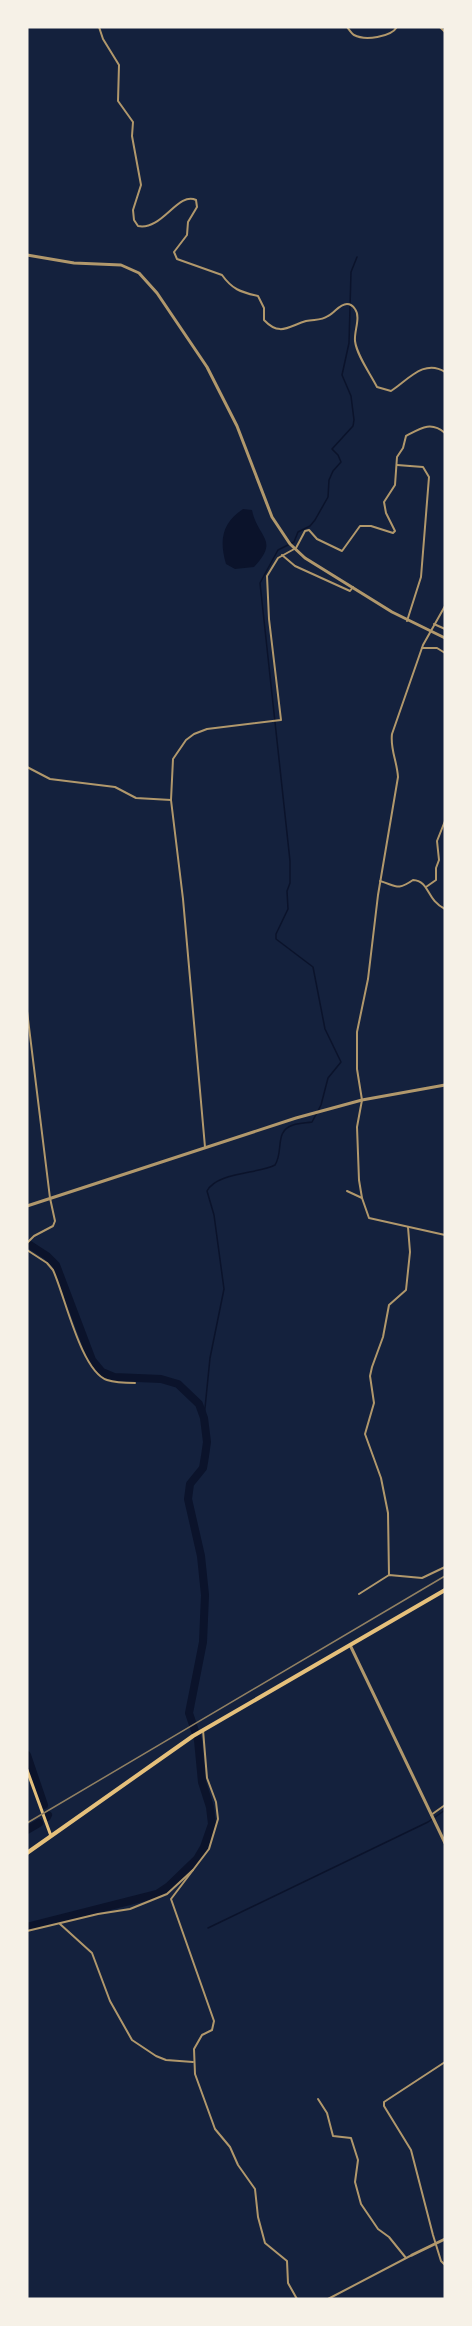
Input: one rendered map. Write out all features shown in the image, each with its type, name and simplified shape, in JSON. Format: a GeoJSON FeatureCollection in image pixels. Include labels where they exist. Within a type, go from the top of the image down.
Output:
{"type":"FeatureCollection","features":[{"type":"Feature","properties":{"kind":"main road"},"geometry":{"type":"LineString","coordinates":[[27,1853],[193,1736],[445,1590]]}},
{"type":"Feature","properties":{"kind":"main road"},"geometry":{"type":"LineString","coordinates":[[27,1770],[29,1781],[52,1837]]}},
{"type":"Feature","properties":{"kind":"street"},"geometry":{"type":"LineString","coordinates":[[99,27],[103,39],[119,65],[118,100],[133,122],[132,136],[141,185],[133,210],[134,220],[138,226],[145,227],[157,222],[177,205],[193,198],[196,200],[196,207],[188,222],[187,235],[174,255],[177,259],[222,275],[229,285],[241,293],[258,296],[264,308],[264,320],[270,326],[279,329],[292,328],[308,321],[320,321],[340,306],[352,305],[357,314],[355,343],[377,387],[391,391],[429,367],[439,368],[445,372]]}},
{"type":"Feature","properties":{"kind":"street"},"geometry":{"type":"LineString","coordinates":[[347,27],[357,36],[382,37],[395,32],[397,27]]}},
{"type":"Feature","properties":{"kind":"street"},"geometry":{"type":"LineString","coordinates":[[440,27],[445,32]]}},
{"type":"Feature","properties":{"kind":"street"},"geometry":{"type":"LineString","coordinates":[[27,255],[74,263],[122,265],[140,273],[196,349],[217,385],[237,426],[272,517],[290,544],[352,587],[408,621],[445,638]]}},
{"type":"Feature","properties":{"kind":"street"},"geometry":{"type":"LineString","coordinates":[[205,1147],[183,899],[171,800],[173,759],[182,745],[194,734],[215,727],[281,720],[266,586],[267,576],[282,555],[296,548],[305,531],[311,531],[316,539],[339,551],[344,549],[360,526],[395,531],[386,513],[384,502],[394,485],[396,465],[406,436],[429,425],[434,425],[445,433]]}},
{"type":"Feature","properties":{"kind":"street"},"geometry":{"type":"LineString","coordinates":[[396,465],[423,467],[429,477],[421,577],[408,621]]}},
{"type":"Feature","properties":{"kind":"street"},"geometry":{"type":"LineString","coordinates":[[282,555],[295,566],[350,591],[352,587]]}},
{"type":"Feature","properties":{"kind":"street"},"geometry":{"type":"LineString","coordinates":[[445,606],[422,648],[390,742],[396,760],[398,777],[380,881],[368,979],[357,1032],[357,1069],[362,1100],[357,1127],[358,1180],[369,1218],[445,1235]]}},
{"type":"Feature","properties":{"kind":"street"},"geometry":{"type":"LineString","coordinates":[[434,624],[445,629]]}},
{"type":"Feature","properties":{"kind":"street"},"geometry":{"type":"LineString","coordinates":[[422,648],[437,648],[445,653]]}},
{"type":"Feature","properties":{"kind":"street"},"geometry":{"type":"LineString","coordinates":[[27,767],[50,778],[116,788],[136,798],[171,800]]}},
{"type":"Feature","properties":{"kind":"street"},"geometry":{"type":"LineString","coordinates":[[426,887],[436,880],[439,860],[437,841],[445,821]]}},
{"type":"Feature","properties":{"kind":"street"},"geometry":{"type":"LineString","coordinates":[[380,881],[398,888],[417,879],[426,887],[434,902],[445,909]]}},
{"type":"Feature","properties":{"kind":"street"},"geometry":{"type":"LineString","coordinates":[[27,1011],[55,1224],[28,1242]]}},
{"type":"Feature","properties":{"kind":"street"},"geometry":{"type":"LineString","coordinates":[[27,1206],[296,1118],[362,1100],[445,1085]]}},
{"type":"Feature","properties":{"kind":"street"},"geometry":{"type":"LineString","coordinates":[[347,1191],[362,1198]]}},
{"type":"Feature","properties":{"kind":"street"},"geometry":{"type":"LineString","coordinates":[[389,1575],[388,1513],[381,1478],[365,1434],[374,1403],[370,1376],[383,1337],[389,1305],[392,1300],[402,1294],[407,1283],[411,1252],[408,1227]]}},
{"type":"Feature","properties":{"kind":"street"},"geometry":{"type":"LineString","coordinates":[[27,1251],[48,1263],[53,1270],[82,1351],[94,1371],[107,1380],[135,1383]]}},
{"type":"Feature","properties":{"kind":"street"},"geometry":{"type":"LineString","coordinates":[[359,1594],[389,1575],[422,1578],[445,1567]]}},
{"type":"Feature","properties":{"kind":"street"},"geometry":{"type":"LineString","coordinates":[[350,1645],[445,1843]]}},
{"type":"Feature","properties":{"kind":"street"},"geometry":{"type":"LineString","coordinates":[[201,1731],[207,1778],[216,1802],[218,1819],[209,1849],[171,1899],[214,2021],[213,2030],[202,2035],[197,2041],[193,2061],[210,2117],[255,2189],[262,2236],[270,2247],[287,2261],[288,2283],[297,2299]]}},
{"type":"Feature","properties":{"kind":"street"},"geometry":{"type":"LineString","coordinates":[[431,1815],[445,1805]]}},
{"type":"Feature","properties":{"kind":"street"},"geometry":{"type":"LineString","coordinates":[[27,1931],[98,1914],[106,1915],[152,1901],[167,1894],[193,1870]]}},
{"type":"Feature","properties":{"kind":"street"},"geometry":{"type":"LineString","coordinates":[[59,1924],[92,1953],[110,2001],[132,2040],[166,2060],[193,2061]]}},
{"type":"Feature","properties":{"kind":"street"},"geometry":{"type":"LineString","coordinates":[[445,2062],[384,2102],[385,2111],[403,2134],[411,2150],[414,2170],[441,2261],[445,2265]]}},
{"type":"Feature","properties":{"kind":"street"},"geometry":{"type":"LineString","coordinates":[[318,2099],[327,2113],[333,2136],[351,2138],[358,2160],[356,2182],[361,2204],[378,2229],[389,2237],[406,2258]]}},
{"type":"Feature","properties":{"kind":"street"},"geometry":{"type":"LineString","coordinates":[[328,2299],[445,2239]]}},
{"type":"Feature","properties":{"kind":"water"},"geometry":{"type":"Polygon","coordinates":[[[243,509],[252,510],[265,539],[266,550],[254,567],[235,569],[226,564],[223,540],[227,526],[243,509]]]}},
{"type":"Feature","properties":{"kind":"waterway"},"geometry":{"type":"LineString","coordinates":[[204,1418],[210,1358],[224,1289],[214,1215],[207,1191],[219,1180],[275,1165],[283,1132],[293,1125],[312,1122],[321,1105],[328,1078],[341,1062],[325,1029],[313,967],[276,939],[276,934],[288,909],[290,861],[260,583],[278,550],[294,542],[298,532],[310,526],[315,520],[328,497],[329,480],[333,471],[341,462],[332,449],[353,426],[351,396],[342,375],[349,343],[351,272],[357,257]]}},
{"type":"Feature","properties":{"kind":"waterway"},"geometry":{"type":"LineString","coordinates":[[27,1243],[56,1265],[92,1360],[102,1372],[114,1377],[161,1379],[178,1384],[199,1404],[204,1418],[207,1442],[203,1468],[190,1484],[188,1499],[201,1556],[205,1595],[203,1642],[189,1713],[198,1740],[202,1782],[210,1807],[212,1824],[197,1859],[169,1886],[157,1894],[27,1927]]}},
{"type":"Feature","properties":{"kind":"waterway"},"geometry":{"type":"LineString","coordinates":[[27,1755],[44,1805]]}},
{"type":"Feature","properties":{"kind":"waterway"},"geometry":{"type":"LineString","coordinates":[[208,1928],[428,1822],[445,1810]]}},
{"type":"Feature","properties":{"kind":"waterway"},"geometry":{"type":"LineString","coordinates":[[27,1830],[39,1823]]}},
{"type":"Feature","properties":{"kind":"railway"},"geometry":{"type":"LineString","coordinates":[[27,1823],[445,1576]]}}]}
